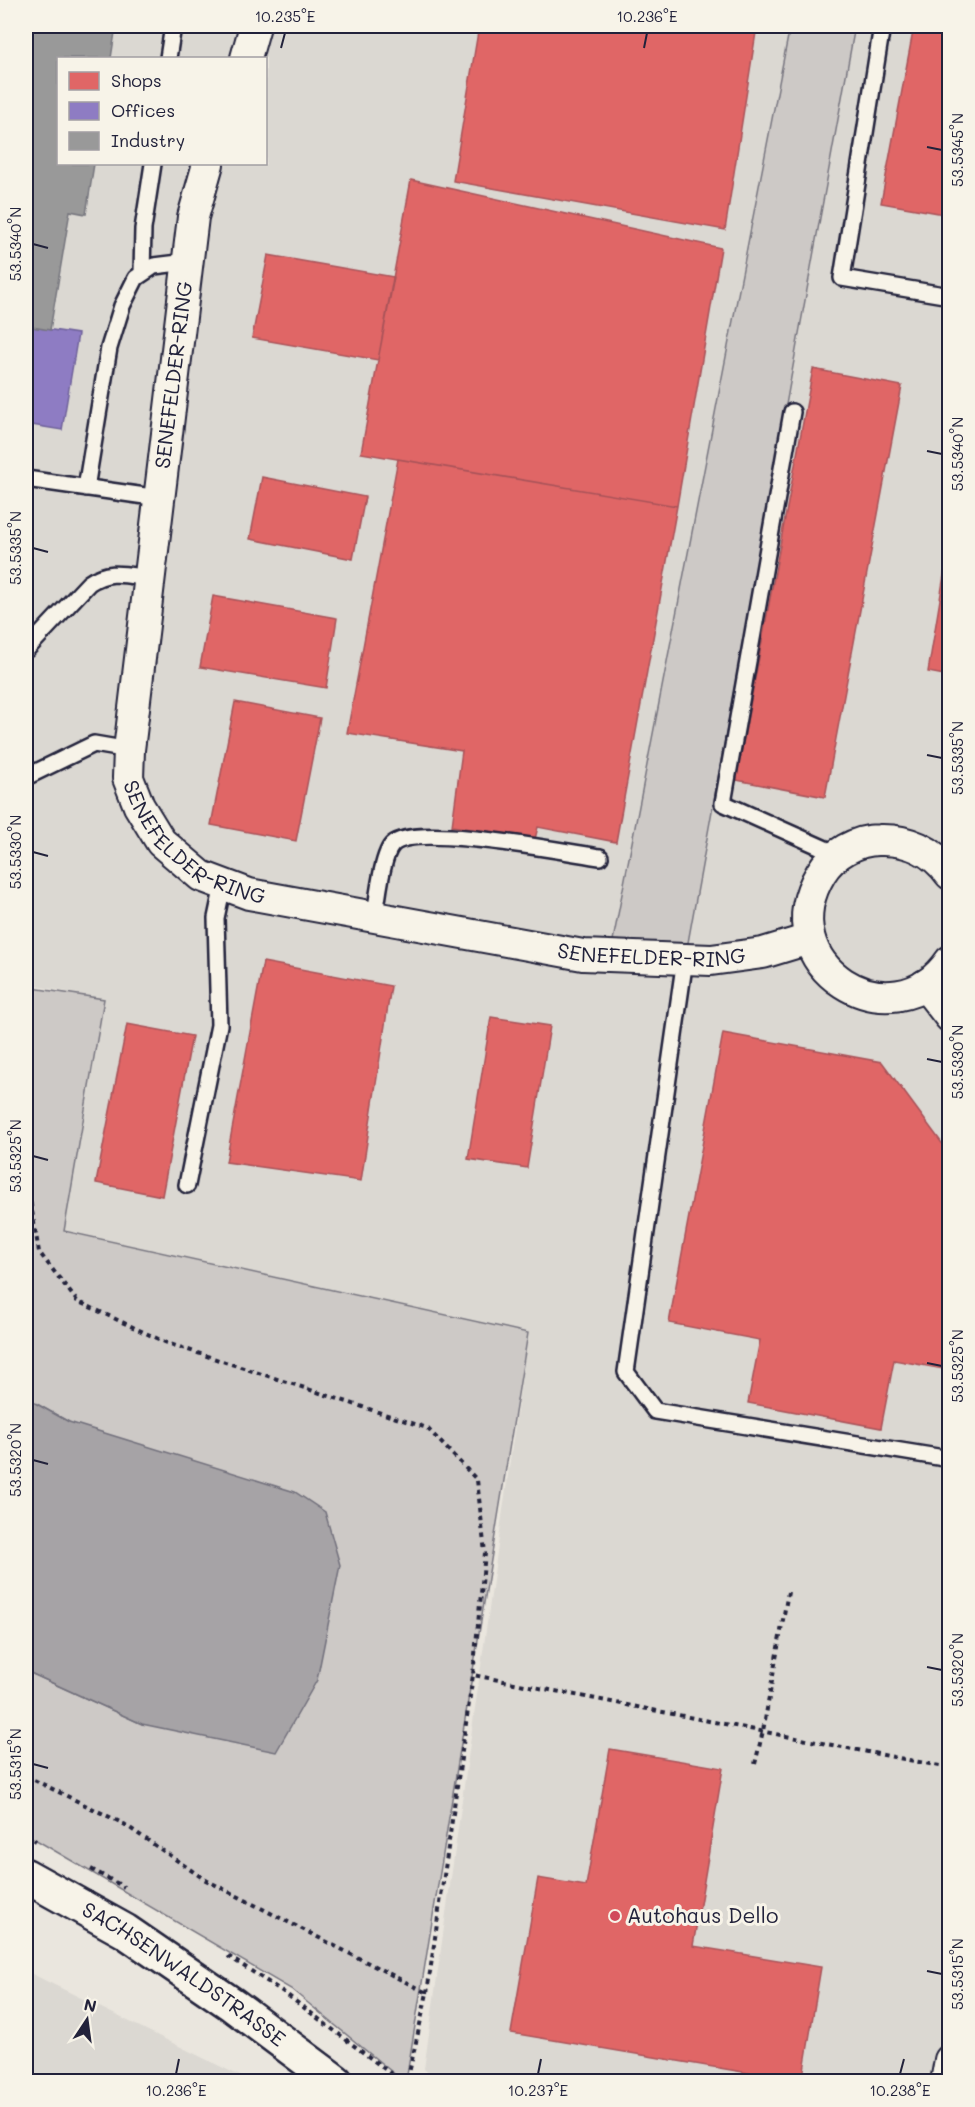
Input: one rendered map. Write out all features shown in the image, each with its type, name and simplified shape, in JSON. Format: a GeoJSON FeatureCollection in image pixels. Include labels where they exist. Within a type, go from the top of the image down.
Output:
{"type":"FeatureCollection","features":[{"type":"Feature","properties":{"kind":"main road","name":"SACHSENWALDSTRASSE"},"geometry":{"type":"LineString","coordinates":[[26,1876],[125,1931],[233,2005],[336,2082]]}},
{"type":"Feature","properties":{"kind":"street"},"geometry":{"type":"LineString","coordinates":[[246,57],[255,26]]}},
{"type":"Feature","properties":{"kind":"street","name":"SENEFELDER-RING"},"geometry":{"type":"LineString","coordinates":[[208,165],[193,217],[129,750],[128,778],[139,806],[161,842],[201,876],[249,894],[583,955],[711,960],[763,953],[809,939]]}},
{"type":"Feature","properties":{"kind":"street"},"geometry":{"type":"LineString","coordinates":[[947,864],[921,848],[896,839],[870,840],[845,849],[825,866],[812,888],[806,914],[809,939],[819,961],[835,979],[856,991],[879,996],[902,994],[925,985],[950,961]]}},
{"type":"Feature","properties":{"kind":"street"},"geometry":{"type":"LineString","coordinates":[[925,985],[950,1017]]}},
{"type":"Feature","properties":{"kind":"street"},"geometry":{"type":"LineString","coordinates":[[946,2082],[950,2060]]}},
{"type":"Feature","properties":{"kind":"lane"},"geometry":{"type":"LineString","coordinates":[[168,57],[173,26]]}},
{"type":"Feature","properties":{"kind":"lane"},"geometry":{"type":"LineString","coordinates":[[882,26],[842,278],[950,297]]}},
{"type":"Feature","properties":{"kind":"lane"},"geometry":{"type":"LineString","coordinates":[[142,273],[143,228],[153,165]]}},
{"type":"Feature","properties":{"kind":"lane"},"geometry":{"type":"LineString","coordinates":[[86,488],[109,348],[122,306],[136,278],[142,273],[154,266],[188,262]]}},
{"type":"Feature","properties":{"kind":"lane"},"geometry":{"type":"LineString","coordinates":[[792,412],[723,803],[839,855]]}},
{"type":"Feature","properties":{"kind":"lane"},"geometry":{"type":"LineString","coordinates":[[26,479],[159,498]]}},
{"type":"Feature","properties":{"kind":"lane"},"geometry":{"type":"LineString","coordinates":[[26,650],[89,583],[99,576],[111,573],[149,578]]}},
{"type":"Feature","properties":{"kind":"lane"},"geometry":{"type":"LineString","coordinates":[[26,777],[94,744],[129,750]]}},
{"type":"Feature","properties":{"kind":"lane"},"geometry":{"type":"LineString","coordinates":[[375,917],[387,853],[399,839],[429,835],[470,838],[600,857]]}},
{"type":"Feature","properties":{"kind":"lane"},"geometry":{"type":"LineString","coordinates":[[187,1185],[219,1025],[216,918],[223,885]]}},
{"type":"Feature","properties":{"kind":"lane"},"geometry":{"type":"LineString","coordinates":[[685,959],[626,1372],[655,1411],[950,1459]]}},
{"type":"Feature","properties":{"kind":"path"},"geometry":{"type":"LineString","coordinates":[[26,1176],[39,1252],[77,1301],[167,1343],[427,1428],[477,1480],[485,1553],[473,1675],[427,1993],[407,2082]]}},
{"type":"Feature","properties":{"kind":"path"},"geometry":{"type":"LineString","coordinates":[[755,1764],[764,1731],[788,1592]]}},
{"type":"Feature","properties":{"kind":"path"},"geometry":{"type":"LineString","coordinates":[[473,1675],[950,1768]]}},
{"type":"Feature","properties":{"kind":"path"},"geometry":{"type":"LineString","coordinates":[[26,1776],[124,1824],[204,1879],[427,1993]]}},
{"type":"Feature","properties":{"kind":"shaded area"},"geometry":{"type":"Polygon","coordinates":[[[26,26],[949,26],[949,2081],[438,2082],[424,2069],[528,1333],[64,1231],[103,999],[26,984],[26,26]]]}},
{"type":"Feature","properties":{"kind":"shaded area"},"geometry":{"type":"Polygon","coordinates":[[[790,26],[855,26],[685,959],[610,956],[790,26]]]}},
{"type":"Feature","properties":{"kind":"shaded area"},"geometry":{"type":"Polygon","coordinates":[[[26,987],[104,999],[64,1231],[528,1333],[406,2081],[403,2081],[291,1989],[26,1834],[26,1671],[142,1724],[69,1422],[26,1398],[26,987]]]}},
{"type":"Feature","properties":{"kind":"shaded area"},"geometry":{"type":"Polygon","coordinates":[[[26,1398],[69,1422],[295,1492],[325,1512],[340,1565],[317,1680],[276,1752],[142,1724],[26,1671],[26,1398]]]}},
{"type":"Feature","properties":{"kind":"shaded area"},"geometry":{"type":"Polygon","coordinates":[[[26,1971],[244,2078],[248,2081],[26,2081],[26,1971]]]}},
{"type":"Feature","properties":{"kind":"building: Shops"},"geometry":{"type":"Polygon","coordinates":[[[479,26],[757,26],[725,230],[453,181],[479,26]]]}},
{"type":"Feature","properties":{"kind":"building: Shops"},"geometry":{"type":"Polygon","coordinates":[[[914,26],[950,26],[950,215],[881,203],[914,26]]]}},
{"type":"Feature","properties":{"kind":"building: Shops"},"geometry":{"type":"Polygon","coordinates":[[[411,180],[721,248],[677,506],[361,453],[411,180]]]}},
{"type":"Feature","properties":{"kind":"building: Shops"},"geometry":{"type":"Polygon","coordinates":[[[268,255],[394,277],[378,360],[252,338],[268,255]]]}},
{"type":"Feature","properties":{"kind":"building: Shops"},"geometry":{"type":"Polygon","coordinates":[[[813,369],[902,386],[825,797],[736,780],[813,369]]]}},
{"type":"Feature","properties":{"kind":"building: Shops"},"geometry":{"type":"Polygon","coordinates":[[[398,459],[677,506],[616,842],[538,827],[535,839],[452,826],[462,751],[347,733],[398,459]]]}},
{"type":"Feature","properties":{"kind":"building: Shops"},"geometry":{"type":"Polygon","coordinates":[[[262,477],[365,497],[353,559],[250,539],[262,477]]]}},
{"type":"Feature","properties":{"kind":"building: Shops"},"geometry":{"type":"Polygon","coordinates":[[[950,539],[950,676],[928,672],[950,539]]]}},
{"type":"Feature","properties":{"kind":"building: Shops"},"geometry":{"type":"Polygon","coordinates":[[[213,596],[337,618],[326,688],[200,667],[213,596]]]}},
{"type":"Feature","properties":{"kind":"building: Shops"},"geometry":{"type":"Polygon","coordinates":[[[235,702],[320,718],[296,841],[211,825],[235,702]]]}},
{"type":"Feature","properties":{"kind":"building: Shops"},"geometry":{"type":"Polygon","coordinates":[[[263,962],[391,986],[361,1181],[226,1162],[263,962]]]}},
{"type":"Feature","properties":{"kind":"building: Shops"},"geometry":{"type":"Polygon","coordinates":[[[491,1017],[550,1026],[527,1168],[468,1159],[491,1017]]]}},
{"type":"Feature","properties":{"kind":"building: Shops"},"geometry":{"type":"Polygon","coordinates":[[[127,1024],[192,1036],[162,1196],[96,1183],[127,1024]]]}},
{"type":"Feature","properties":{"kind":"building: Shops"},"geometry":{"type":"Polygon","coordinates":[[[723,1033],[882,1062],[950,1154],[950,1370],[894,1360],[881,1428],[748,1403],[760,1340],[669,1323],[723,1033]]]}},
{"type":"Feature","properties":{"kind":"building: Shops","name":"Autohaus Dello"},"geometry":{"type":"Polygon","coordinates":[[[610,1749],[723,1768],[693,1946],[821,1967],[802,2082],[511,2033],[538,1878],[586,1886],[610,1749]]]}},
{"type":"Feature","properties":{"kind":"building: Offices"},"geometry":{"type":"Polygon","coordinates":[[[26,326],[78,334],[62,430],[26,424],[26,326]]]}},
{"type":"Feature","properties":{"kind":"building: Industry"},"geometry":{"type":"Polygon","coordinates":[[[26,26],[116,26],[111,57],[57,57],[57,165],[94,165],[86,214],[70,211],[50,330],[26,326],[26,26]]]}},
{"type":"Feature","properties":{"kind":"place","name":"Autohaus Dello"},"geometry":{"type":"Point","coordinates":[615,1916]}}]}
